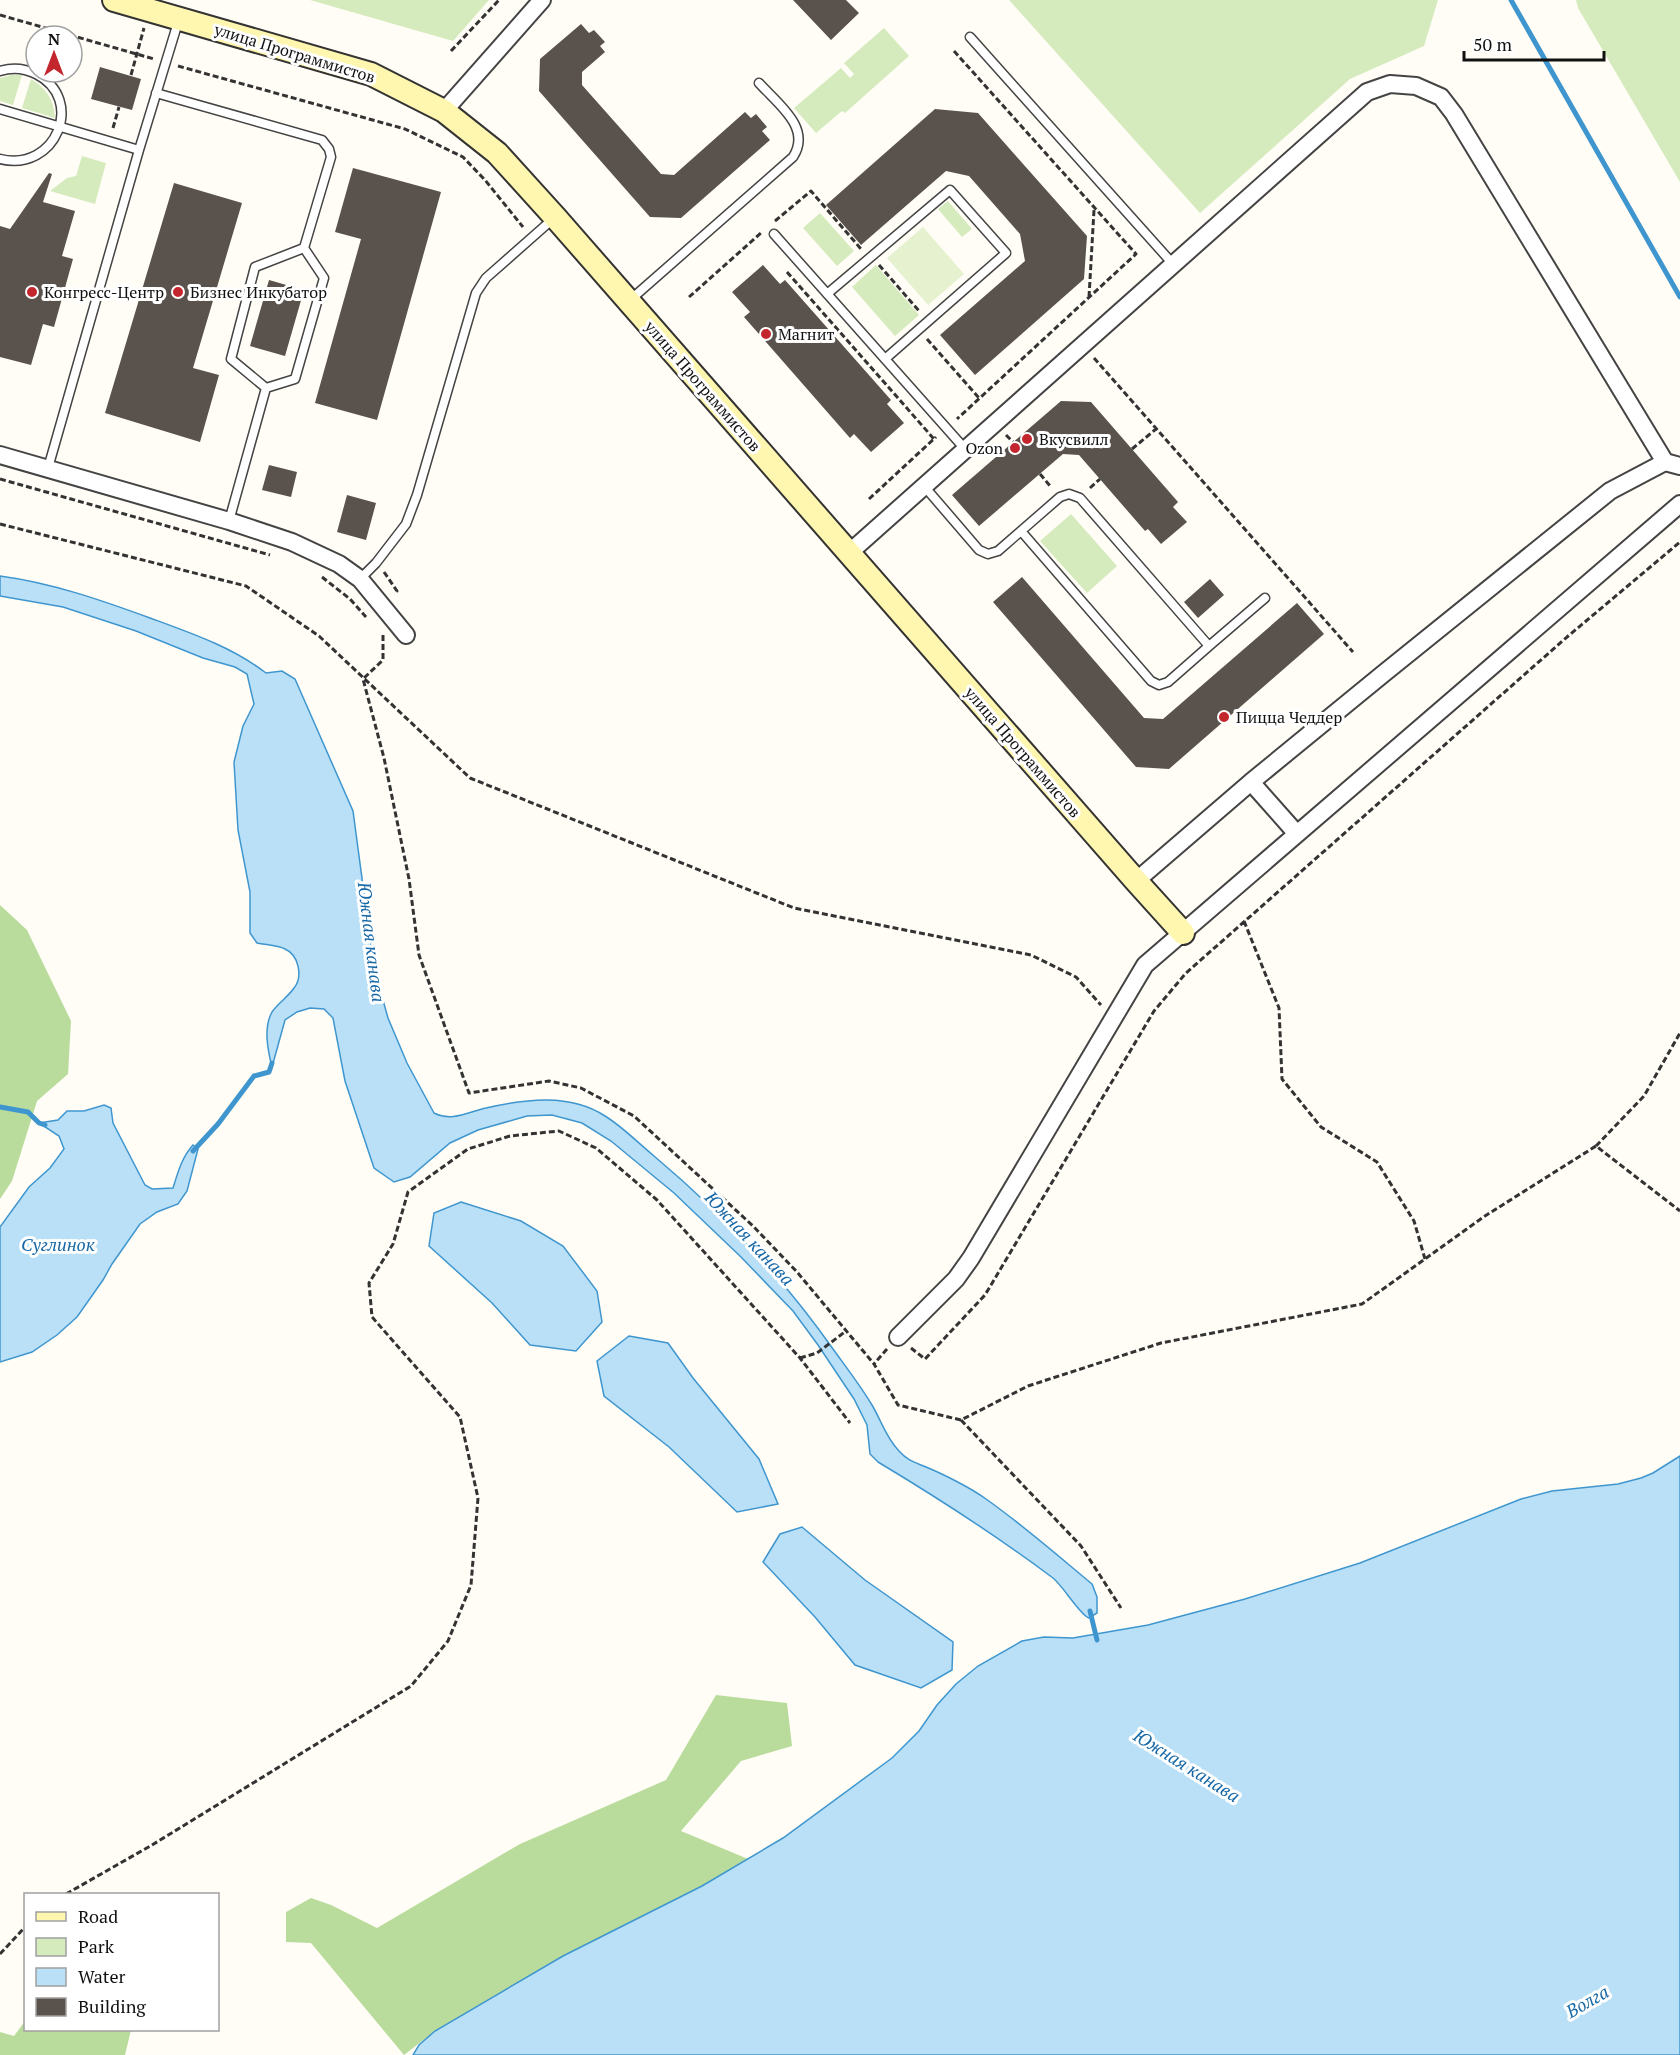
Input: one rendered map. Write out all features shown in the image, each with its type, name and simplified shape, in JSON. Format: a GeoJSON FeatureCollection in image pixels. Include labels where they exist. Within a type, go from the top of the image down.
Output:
{"type":"FeatureCollection","features":[{"type":"Feature","properties":{"kind":"street"},"geometry":{"type":"LineString","coordinates":[[444,111],[542,0]]}},
{"type":"Feature","properties":{"kind":"street","name":"улица Программистов"},"geometry":{"type":"LineString","coordinates":[[126,2],[371,74],[444,111],[498,153],[1184,933]]}},
{"type":"Feature","properties":{"kind":"street"},"geometry":{"type":"LineString","coordinates":[[849,553],[1367,92],[1390,84],[1416,86],[1441,97],[1454,114],[1672,464],[1610,491],[1251,782],[1136,881]]}},
{"type":"Feature","properties":{"kind":"street"},"geometry":{"type":"LineString","coordinates":[[0,455],[229,521],[292,542],[339,564],[360,579],[406,635]]}},
{"type":"Feature","properties":{"kind":"street"},"geometry":{"type":"LineString","coordinates":[[898,1337],[956,1279],[971,1258],[1145,964],[1184,933],[1680,504]]}},
{"type":"Feature","properties":{"kind":"street"},"geometry":{"type":"LineString","coordinates":[[1251,782],[1297,834]]}},
{"type":"Feature","properties":{"kind":"lane"},"geometry":{"type":"LineString","coordinates":[[48,468],[179,19]]}},
{"type":"Feature","properties":{"kind":"lane"},"geometry":{"type":"LineString","coordinates":[[970,37],[1173,264]]}},
{"type":"Feature","properties":{"kind":"lane"},"geometry":{"type":"LineString","coordinates":[[0,71],[9,68],[27,69],[44,78],[55,91],[61,108],[60,126],[52,143],[39,156],[21,162],[0,159]]}},
{"type":"Feature","properties":{"kind":"lane"},"geometry":{"type":"LineString","coordinates":[[628,302],[793,158],[798,150],[799,131],[794,122],[759,83]]}},
{"type":"Feature","properties":{"kind":"lane"},"geometry":{"type":"LineString","coordinates":[[156,93],[322,140],[329,149],[331,158],[304,248]]}},
{"type":"Feature","properties":{"kind":"lane"},"geometry":{"type":"LineString","coordinates":[[0,109],[139,150]]}},
{"type":"Feature","properties":{"kind":"lane"},"geometry":{"type":"LineString","coordinates":[[827,294],[950,190],[1006,253],[885,359]]}},
{"type":"Feature","properties":{"kind":"lane"},"geometry":{"type":"LineString","coordinates":[[360,579],[406,524],[414,505],[476,293],[486,278],[555,217]]}},
{"type":"Feature","properties":{"kind":"lane"},"geometry":{"type":"LineString","coordinates":[[770,232],[965,449]]}},
{"type":"Feature","properties":{"kind":"lane"},"geometry":{"type":"LineString","coordinates":[[266,388],[231,359],[255,267],[304,248]]}},
{"type":"Feature","properties":{"kind":"lane"},"geometry":{"type":"LineString","coordinates":[[266,388],[295,379],[324,278],[304,248]]}},
{"type":"Feature","properties":{"kind":"lane"},"geometry":{"type":"LineString","coordinates":[[229,521],[266,388]]}},
{"type":"Feature","properties":{"kind":"lane"},"geometry":{"type":"LineString","coordinates":[[924,486],[979,550],[988,554],[998,551],[1060,497],[1069,494],[1080,498],[1209,646]]}},
{"type":"Feature","properties":{"kind":"lane"},"geometry":{"type":"LineString","coordinates":[[1021,531],[1151,681],[1159,685],[1168,682],[1265,598]]}},
{"type":"Feature","properties":{"kind":"path"},"geometry":{"type":"LineString","coordinates":[[451,51],[498,0]]}},
{"type":"Feature","properties":{"kind":"path"},"geometry":{"type":"LineString","coordinates":[[0,15],[405,129],[463,157],[531,236]]}},
{"type":"Feature","properties":{"kind":"path"},"geometry":{"type":"LineString","coordinates":[[869,499],[1136,254],[1094,210],[954,51]]}},
{"type":"Feature","properties":{"kind":"path"},"geometry":{"type":"LineString","coordinates":[[131,75],[137,55]]}},
{"type":"Feature","properties":{"kind":"path"},"geometry":{"type":"LineString","coordinates":[[110,141],[119,107]]}},
{"type":"Feature","properties":{"kind":"path"},"geometry":{"type":"LineString","coordinates":[[775,222],[810,191],[862,251],[871,257],[924,316]]}},
{"type":"Feature","properties":{"kind":"path"},"geometry":{"type":"LineString","coordinates":[[1089,297],[1094,210]]}},
{"type":"Feature","properties":{"kind":"path"},"geometry":{"type":"LineString","coordinates":[[689,297],[770,232]]}},
{"type":"Feature","properties":{"kind":"path"},"geometry":{"type":"LineString","coordinates":[[788,272],[934,439]]}},
{"type":"Feature","properties":{"kind":"path"},"geometry":{"type":"LineString","coordinates":[[925,337],[979,398]]}},
{"type":"Feature","properties":{"kind":"path"},"geometry":{"type":"LineString","coordinates":[[1082,345],[1353,652]]}},
{"type":"Feature","properties":{"kind":"path"},"geometry":{"type":"LineString","coordinates":[[1132,449],[1156,428]]}},
{"type":"Feature","properties":{"kind":"path"},"geometry":{"type":"LineString","coordinates":[[0,479],[270,555]]}},
{"type":"Feature","properties":{"kind":"path"},"geometry":{"type":"LineString","coordinates":[[0,524],[246,586],[319,636],[470,778],[794,908],[1031,956],[1076,977],[1113,1019]]}},
{"type":"Feature","properties":{"kind":"path"},"geometry":{"type":"LineString","coordinates":[[874,1364],[898,1337],[925,1359],[985,1295],[1154,1011],[1186,973],[1567,637],[1680,542]]}},
{"type":"Feature","properties":{"kind":"path"},"geometry":{"type":"LineString","coordinates":[[317,574],[350,599],[368,618],[397,591],[384,574],[384,569]]}},
{"type":"Feature","properties":{"kind":"path"},"geometry":{"type":"LineString","coordinates":[[363,679],[383,660],[383,635],[406,635]]}},
{"type":"Feature","properties":{"kind":"path"},"geometry":{"type":"LineString","coordinates":[[363,679],[384,758],[409,879],[419,955],[469,1093],[549,1081],[581,1088],[634,1116],[753,1226],[797,1272],[874,1364],[898,1405],[962,1419],[1081,1546],[1121,1608]]}},
{"type":"Feature","properties":{"kind":"path"},"geometry":{"type":"LineString","coordinates":[[1244,921],[1279,1008],[1282,1079],[1321,1127],[1377,1162],[1414,1221],[1425,1259]]}},
{"type":"Feature","properties":{"kind":"path"},"geometry":{"type":"LineString","coordinates":[[962,1419],[1028,1386],[1161,1343],[1362,1304],[1485,1216],[1596,1146],[1644,1096],[1680,1033]]}},
{"type":"Feature","properties":{"kind":"path"},"geometry":{"type":"LineString","coordinates":[[68,1893],[162,1839],[411,1686],[448,1641],[471,1585],[478,1498],[460,1417],[372,1317],[369,1283],[393,1244],[408,1192],[468,1149],[510,1136],[559,1131],[596,1148],[657,1200],[800,1358],[850,1423]]}},
{"type":"Feature","properties":{"kind":"path"},"geometry":{"type":"LineString","coordinates":[[1596,1146],[1680,1211]]}},
{"type":"Feature","properties":{"kind":"path"},"geometry":{"type":"LineString","coordinates":[[800,1358],[817,1353],[846,1331]]}},
{"type":"Feature","properties":{"kind":"path"},"geometry":{"type":"LineString","coordinates":[[0,1954],[24,1928]]}},
{"type":"Feature","properties":{"kind":"green space"},"geometry":{"type":"Polygon","coordinates":[[[310,0],[489,0],[453,41],[310,0]]]}},
{"type":"Feature","properties":{"kind":"green space"},"geometry":{"type":"Polygon","coordinates":[[[1009,0],[1438,0],[1424,46],[1350,79],[1200,213],[1009,0]]]}},
{"type":"Feature","properties":{"kind":"green space"},"geometry":{"type":"Polygon","coordinates":[[[1576,0],[1680,0],[1680,182],[1578,8],[1576,0]]]}},
{"type":"Feature","properties":{"kind":"green space"},"geometry":{"type":"Polygon","coordinates":[[[884,28],[909,56],[845,113],[842,111],[816,133],[794,108],[841,68],[850,78],[854,74],[844,63],[884,28]]]}},
{"type":"Feature","properties":{"kind":"green space"},"geometry":{"type":"Polygon","coordinates":[[[22,75],[13,105],[0,101],[0,78],[22,75]]]}},
{"type":"Feature","properties":{"kind":"green space"},"geometry":{"type":"Polygon","coordinates":[[[29,84],[37,84],[49,96],[55,118],[22,108],[29,84]]]}},
{"type":"Feature","properties":{"kind":"green space"},"geometry":{"type":"Polygon","coordinates":[[[82,156],[106,163],[95,204],[50,191],[67,178],[76,176],[82,156]]]}},
{"type":"Feature","properties":{"kind":"green space"},"geometry":{"type":"Polygon","coordinates":[[[948,201],[972,229],[962,237],[938,209],[948,201]]]}},
{"type":"Feature","properties":{"kind":"green space"},"geometry":{"type":"Polygon","coordinates":[[[820,213],[854,251],[837,266],[803,228],[820,213]]]}},
{"type":"Feature","properties":{"kind":"green space"},"geometry":{"type":"Polygon","coordinates":[[[923,227],[964,274],[928,305],[887,258],[923,227]]]}},
{"type":"Feature","properties":{"kind":"green space"},"geometry":{"type":"Polygon","coordinates":[[[876,265],[919,315],[895,336],[852,287],[876,265]]]}},
{"type":"Feature","properties":{"kind":"green space"},"geometry":{"type":"Polygon","coordinates":[[[1071,514],[1117,566],[1087,593],[1040,541],[1071,514]]]}},
{"type":"Feature","properties":{"kind":"green space"},"geometry":{"type":"Polygon","coordinates":[[[0,905],[27,930],[71,1021],[68,1074],[37,1101],[12,1181],[0,1199],[0,905]]]}},
{"type":"Feature","properties":{"kind":"green space"},"geometry":{"type":"Polygon","coordinates":[[[716,1695],[787,1703],[792,1746],[741,1761],[681,1831],[748,1859],[702,1886],[563,1956],[435,2031],[404,2055],[311,1943],[286,1942],[286,1912],[311,1898],[331,1905],[377,1928],[520,1844],[666,1780],[716,1695]]]}},
{"type":"Feature","properties":{"kind":"green space"},"geometry":{"type":"Polygon","coordinates":[[[24,2022],[24,2031],[131,2031],[125,2055],[0,2055],[0,2032],[14,2036],[24,2022]]]}},
{"type":"Feature","properties":{"kind":"water"},"geometry":{"type":"Polygon","coordinates":[[[0,576],[57,588],[113,605],[211,641],[266,673],[282,671],[295,679],[353,811],[374,968],[388,1018],[407,1063],[434,1113],[447,1117],[516,1102],[547,1100],[577,1104],[605,1116],[618,1125],[704,1200],[772,1271],[853,1376],[894,1446],[911,1461],[948,1477],[980,1495],[1040,1540],[1092,1584],[1097,1597],[1097,1613],[1089,1618],[1085,1616],[1053,1578],[967,1518],[878,1462],[870,1454],[867,1425],[854,1399],[793,1311],[674,1193],[611,1141],[582,1123],[552,1115],[527,1116],[478,1130],[450,1143],[410,1177],[394,1182],[374,1168],[345,1081],[333,1018],[324,1009],[310,1008],[297,1012],[285,1020],[272,1067],[267,1040],[269,1018],[274,1009],[294,988],[299,972],[294,956],[290,952],[279,947],[257,943],[250,933],[250,892],[238,830],[234,762],[243,726],[254,704],[247,674],[235,667],[203,658],[136,631],[63,607],[0,596],[0,576]]]}},
{"type":"Feature","properties":{"kind":"water","name":"Суглинок"},"geometry":{"type":"Polygon","coordinates":[[[104,1105],[111,1108],[113,1123],[145,1185],[152,1189],[173,1188],[186,1155],[193,1145],[198,1149],[187,1191],[178,1204],[157,1212],[140,1224],[77,1317],[57,1335],[32,1352],[0,1362],[0,1227],[29,1187],[50,1168],[64,1149],[59,1136],[39,1123],[58,1120],[67,1111],[84,1111],[104,1105]]]}},
{"type":"Feature","properties":{"kind":"water"},"geometry":{"type":"Polygon","coordinates":[[[461,1202],[521,1221],[563,1246],[597,1291],[602,1322],[576,1351],[530,1345],[492,1303],[429,1246],[434,1213],[461,1202]]]}},
{"type":"Feature","properties":{"kind":"water"},"geometry":{"type":"Polygon","coordinates":[[[629,1336],[668,1343],[693,1378],[759,1459],[778,1504],[737,1512],[669,1447],[604,1396],[597,1361],[629,1336]]]}},
{"type":"Feature","properties":{"kind":"water","name":"Волга"},"geometry":{"type":"Polygon","coordinates":[[[1680,1456],[1680,2055],[413,2055],[419,2045],[435,2031],[563,1956],[702,1886],[783,1838],[892,1758],[919,1731],[937,1705],[956,1684],[978,1666],[1022,1641],[1044,1637],[1073,1638],[1148,1625],[1245,1599],[1360,1563],[1521,1499],[1552,1491],[1618,1484],[1641,1478],[1680,1456]]]}},
{"type":"Feature","properties":{"kind":"water"},"geometry":{"type":"Polygon","coordinates":[[[802,1527],[865,1580],[953,1642],[952,1670],[921,1688],[855,1665],[815,1617],[763,1562],[780,1534],[802,1527]]]}},
{"type":"Feature","properties":{"kind":"building"},"geometry":{"type":"Polygon","coordinates":[[[793,0],[846,0],[859,13],[831,40],[793,0]]]}},
{"type":"Feature","properties":{"kind":"building"},"geometry":{"type":"Polygon","coordinates":[[[581,24],[589,33],[594,30],[605,42],[600,46],[605,52],[582,72],[582,85],[661,174],[674,175],[745,112],[751,118],[756,114],[767,127],[762,131],[770,140],[681,218],[650,217],[539,91],[540,59],[581,24]]]}},
{"type":"Feature","properties":{"kind":"building"},"geometry":{"type":"Polygon","coordinates":[[[100,67],[141,79],[132,110],[91,99],[100,67]]]}},
{"type":"Feature","properties":{"kind":"building"},"geometry":{"type":"Polygon","coordinates":[[[935,109],[978,113],[1087,236],[1084,279],[975,375],[940,335],[1025,261],[1020,234],[969,176],[946,171],[861,245],[826,205],[935,109]]]}},
{"type":"Feature","properties":{"kind":"building"},"geometry":{"type":"Polygon","coordinates":[[[353,168],[441,192],[377,420],[315,403],[361,239],[335,232],[353,168]]]}},
{"type":"Feature","properties":{"kind":"building","name":"Конгресс-Центр"},"geometry":{"type":"Polygon","coordinates":[[[49,173],[52,174],[43,202],[75,211],[62,256],[73,259],[54,327],[43,324],[31,365],[0,357],[0,226],[10,229],[49,173]]]}},
{"type":"Feature","properties":{"kind":"building","name":"Бизнес Инкубатор"},"geometry":{"type":"Polygon","coordinates":[[[174,183],[242,203],[193,368],[219,375],[200,442],[105,413],[174,183]]]}},
{"type":"Feature","properties":{"kind":"building"},"geometry":{"type":"Polygon","coordinates":[[[763,265],[780,284],[785,280],[891,400],[887,404],[904,423],[871,452],[854,434],[850,438],[744,317],[750,312],[732,292],[763,265]]]}},
{"type":"Feature","properties":{"kind":"building"},"geometry":{"type":"Polygon","coordinates":[[[269,280],[304,290],[285,356],[250,346],[269,280]]]}},
{"type":"Feature","properties":{"kind":"building"},"geometry":{"type":"Polygon","coordinates":[[[1061,401],[1091,402],[1178,502],[1173,507],[1187,522],[1161,544],[1148,529],[1145,531],[1079,455],[1063,454],[979,526],[952,495],[1061,401]]]}},
{"type":"Feature","properties":{"kind":"building"},"geometry":{"type":"Polygon","coordinates":[[[269,465],[297,472],[291,497],[262,490],[269,465]]]}},
{"type":"Feature","properties":{"kind":"building"},"geometry":{"type":"Polygon","coordinates":[[[347,495],[376,503],[366,540],[337,532],[347,495]]]}},
{"type":"Feature","properties":{"kind":"building"},"geometry":{"type":"Polygon","coordinates":[[[1022,577],[1144,718],[1163,719],[1297,603],[1324,634],[1169,769],[1136,767],[993,602],[1022,577]]]}},
{"type":"Feature","properties":{"kind":"building"},"geometry":{"type":"Polygon","coordinates":[[[1210,579],[1224,595],[1198,618],[1184,602],[1210,579]]]}},
{"type":"Feature","properties":{"kind":"waterway"},"geometry":{"type":"LineString","coordinates":[[1511,0],[1680,297]]}},
{"type":"Feature","properties":{"kind":"waterway"},"geometry":{"type":"LineString","coordinates":[[193,1151],[218,1124],[254,1076],[269,1072],[272,1063]]}},
{"type":"Feature","properties":{"kind":"waterway"},"geometry":{"type":"LineString","coordinates":[[0,1107],[28,1112],[39,1123],[45,1125]]}},
{"type":"Feature","properties":{"kind":"waterway","name":"Южная канава"},"geometry":{"type":"LineString","coordinates":[[1090,1611],[1097,1640]]}},
{"type":"Feature","properties":{"kind":"place","name":"Конгресс-Центр"},"geometry":{"type":"Point","coordinates":[32,292]}},
{"type":"Feature","properties":{"kind":"place","name":"Бизнес Инкубатор"},"geometry":{"type":"Point","coordinates":[178,292]}},
{"type":"Feature","properties":{"kind":"place","name":"Магнит"},"geometry":{"type":"Point","coordinates":[766,334]}},
{"type":"Feature","properties":{"kind":"place","name":"Вкусвилл"},"geometry":{"type":"Point","coordinates":[1027,439]}},
{"type":"Feature","properties":{"kind":"place","name":"Ozon"},"geometry":{"type":"Point","coordinates":[1015,448]}},
{"type":"Feature","properties":{"kind":"place","name":"Пицца Чеддер"},"geometry":{"type":"Point","coordinates":[1224,717]}}]}
